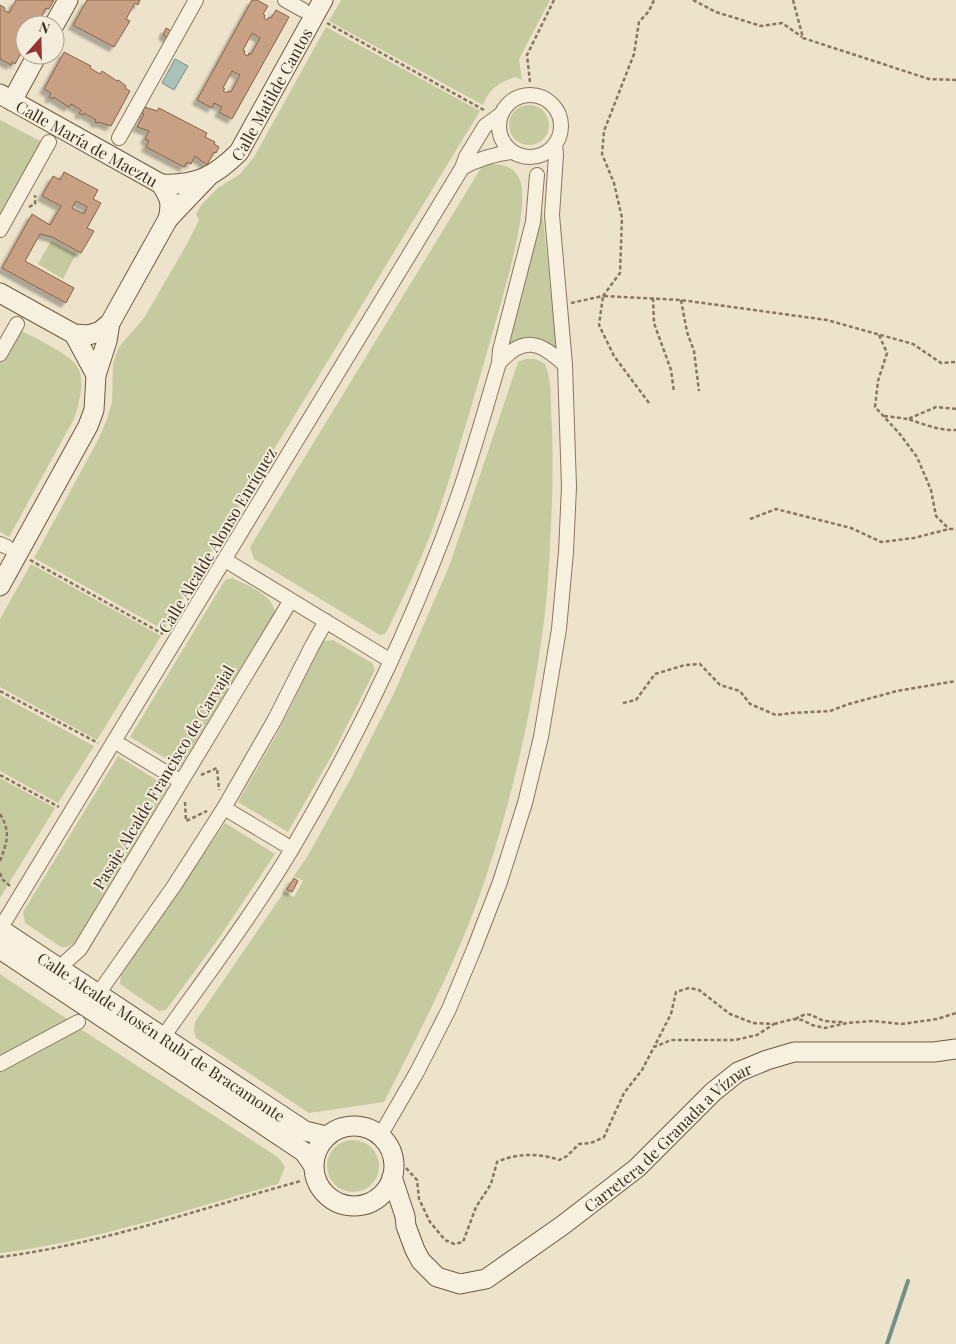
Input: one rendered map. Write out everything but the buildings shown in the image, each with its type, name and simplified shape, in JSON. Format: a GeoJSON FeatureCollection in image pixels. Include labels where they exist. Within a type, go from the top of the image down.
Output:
{"type":"FeatureCollection","features":[{"type":"Feature","properties":{"kind":"street"},"geometry":{"type":"LineString","coordinates":[[60,15],[68,0]]}},
{"type":"Feature","properties":{"kind":"street"},"geometry":{"type":"LineString","coordinates":[[119,138],[196,0]]}},
{"type":"Feature","properties":{"kind":"street"},"geometry":{"type":"LineString","coordinates":[[285,0],[303,10]]}},
{"type":"Feature","properties":{"kind":"street","name":"Calle Matilde Cantos"},"geometry":{"type":"LineString","coordinates":[[161,184],[177,185],[208,177],[224,168],[239,152],[323,0]]}},
{"type":"Feature","properties":{"kind":"street"},"geometry":{"type":"LineString","coordinates":[[6,97],[30,65]]}},
{"type":"Feature","properties":{"kind":"street"},"geometry":{"type":"LineString","coordinates":[[531,94],[545,99],[554,107],[561,123],[561,129],[555,144],[546,152],[532,157],[524,157],[512,152],[506,146],[499,133],[500,115],[506,106],[517,97],[531,94]]}},
{"type":"Feature","properties":{"kind":"street","name":"Calle María de Maeztu"},"geometry":{"type":"LineString","coordinates":[[6,97],[161,184],[169,196],[171,208],[168,220],[110,323]]}},
{"type":"Feature","properties":{"kind":"street","name":"Calle Alcalde Alonso Enríquez"},"geometry":{"type":"LineString","coordinates":[[0,929],[462,168],[466,157],[484,126],[500,115]]}},
{"type":"Feature","properties":{"kind":"street"},"geometry":{"type":"LineString","coordinates":[[0,230],[49,142]]}},
{"type":"Feature","properties":{"kind":"street"},"geometry":{"type":"LineString","coordinates":[[380,1136],[418,1072],[449,1009],[474,949],[525,803],[541,737],[559,629],[566,552],[569,487],[565,365],[552,215],[555,144]]}},
{"type":"Feature","properties":{"kind":"street"},"geometry":{"type":"LineString","coordinates":[[462,168],[479,158],[497,153],[512,152]]}},
{"type":"Feature","properties":{"kind":"street"},"geometry":{"type":"LineString","coordinates":[[532,157],[536,175],[543,188],[552,215]]}},
{"type":"Feature","properties":{"kind":"street"},"geometry":{"type":"LineString","coordinates":[[163,1037],[243,925],[292,849],[340,763],[404,634],[456,502],[499,362],[500,350],[533,222],[536,175]]}},
{"type":"Feature","properties":{"kind":"street","name":"Calle Matilde Cantos"},"geometry":{"type":"LineString","coordinates":[[168,220],[208,177]]}},
{"type":"Feature","properties":{"kind":"street"},"geometry":{"type":"LineString","coordinates":[[0,293],[74,334],[88,335],[99,332],[110,323]]}},
{"type":"Feature","properties":{"kind":"street"},"geometry":{"type":"LineString","coordinates":[[0,586],[88,426],[95,404],[96,375],[107,341],[110,323]]}},
{"type":"Feature","properties":{"kind":"street"},"geometry":{"type":"LineString","coordinates":[[0,354],[17,324]]}},
{"type":"Feature","properties":{"kind":"street"},"geometry":{"type":"LineString","coordinates":[[74,334],[96,375]]}},
{"type":"Feature","properties":{"kind":"street"},"geometry":{"type":"LineString","coordinates":[[499,362],[508,352],[521,346],[532,344],[542,346],[565,365]]}},
{"type":"Feature","properties":{"kind":"street"},"geometry":{"type":"LineString","coordinates":[[225,560],[391,661]]}},
{"type":"Feature","properties":{"kind":"street","name":"Pasaje Alcalde Francisco de Carvajal"},"geometry":{"type":"LineString","coordinates":[[59,968],[80,949],[291,600]]}},
{"type":"Feature","properties":{"kind":"street"},"geometry":{"type":"LineString","coordinates":[[98,994],[174,886],[224,808],[274,720],[326,621]]}},
{"type":"Feature","properties":{"kind":"street"},"geometry":{"type":"LineString","coordinates":[[122,746],[175,778]]}},
{"type":"Feature","properties":{"kind":"street"},"geometry":{"type":"LineString","coordinates":[[229,811],[284,844]]}},
{"type":"Feature","properties":{"kind":"street","name":"Calle Alcalde Mosén Rubí de Bracamonte"},"geometry":{"type":"LineString","coordinates":[[0,929],[305,1131],[326,1136]]}},
{"type":"Feature","properties":{"kind":"street","name":"Calle Alcalde Mosén Rubí de Bracamonte"},"geometry":{"type":"LineString","coordinates":[[0,949],[304,1152],[313,1164]]}},
{"type":"Feature","properties":{"kind":"street"},"geometry":{"type":"LineString","coordinates":[[0,1064],[78,1022]]}},
{"type":"Feature","properties":{"kind":"street","name":"Carretera de Granada a Víznar"},"geometry":{"type":"LineString","coordinates":[[399,1173],[406,1226],[421,1261],[438,1277],[460,1284],[486,1279],[563,1225],[637,1168],[713,1092],[738,1072],[767,1060],[794,1052],[934,1052],[956,1049]]}},
{"type":"Feature","properties":{"kind":"street"},"geometry":{"type":"LineString","coordinates":[[365,1205],[376,1200],[399,1173],[392,1154],[380,1136],[365,1128],[354,1126],[342,1128],[326,1136],[316,1152],[313,1164],[314,1174],[319,1186],[327,1196],[339,1204],[365,1205],[385,1210],[399,1218],[406,1226]]}},
{"type":"Feature","properties":{"kind":"path"},"geometry":{"type":"LineString","coordinates":[[530,82],[527,55],[554,0]]}},
{"type":"Feature","properties":{"kind":"path"},"geometry":{"type":"LineString","coordinates":[[649,404],[614,356],[599,324],[603,296],[620,273],[622,218],[614,183],[602,154],[604,131],[634,54],[639,22],[649,11],[654,0]]}},
{"type":"Feature","properties":{"kind":"path"},"geometry":{"type":"LineString","coordinates":[[693,0],[716,12],[761,26],[782,24],[803,38],[929,79],[956,80]]}},
{"type":"Feature","properties":{"kind":"path"},"geometry":{"type":"LineString","coordinates":[[793,0],[803,38]]}},
{"type":"Feature","properties":{"kind":"path"},"geometry":{"type":"LineString","coordinates":[[326,23],[486,111]]}},
{"type":"Feature","properties":{"kind":"path"},"geometry":{"type":"LineString","coordinates":[[30,201],[37,204]]}},
{"type":"Feature","properties":{"kind":"path"},"geometry":{"type":"LineString","coordinates":[[567,304],[603,296],[653,298],[681,300],[827,320],[913,344],[941,363],[956,362]]}},
{"type":"Feature","properties":{"kind":"path"},"geometry":{"type":"LineString","coordinates":[[653,298],[654,323],[671,370],[674,392]]}},
{"type":"Feature","properties":{"kind":"path"},"geometry":{"type":"LineString","coordinates":[[681,300],[687,332],[694,351],[699,391]]}},
{"type":"Feature","properties":{"kind":"path"},"geometry":{"type":"LineString","coordinates":[[879,334],[887,353],[878,382],[875,407],[899,433],[917,457],[931,490],[936,516],[949,529]]}},
{"type":"Feature","properties":{"kind":"path"},"geometry":{"type":"LineString","coordinates":[[908,418],[936,407],[956,409]]}},
{"type":"Feature","properties":{"kind":"path"},"geometry":{"type":"LineString","coordinates":[[884,416],[908,418],[930,426],[956,430]]}},
{"type":"Feature","properties":{"kind":"path"},"geometry":{"type":"LineString","coordinates":[[750,519],[776,508],[851,528],[881,542],[914,538],[956,529]]}},
{"type":"Feature","properties":{"kind":"path"},"geometry":{"type":"LineString","coordinates":[[30,560],[164,635]]}},
{"type":"Feature","properties":{"kind":"path"},"geometry":{"type":"LineString","coordinates":[[623,703],[636,700],[656,674],[685,665],[700,664],[720,685],[740,691],[750,704],[776,715],[830,711],[897,690],[956,681]]}},
{"type":"Feature","properties":{"kind":"path"},"geometry":{"type":"LineString","coordinates":[[0,691],[98,744]]}},
{"type":"Feature","properties":{"kind":"path"},"geometry":{"type":"LineString","coordinates":[[193,778],[218,768],[220,794]]}},
{"type":"Feature","properties":{"kind":"path"},"geometry":{"type":"LineString","coordinates":[[0,775],[59,807]]}},
{"type":"Feature","properties":{"kind":"path"},"geometry":{"type":"LineString","coordinates":[[185,802],[186,821],[211,809]]}},
{"type":"Feature","properties":{"kind":"path"},"geometry":{"type":"LineString","coordinates":[[0,814],[6,826],[7,841],[0,861]]}},
{"type":"Feature","properties":{"kind":"path"},"geometry":{"type":"LineString","coordinates":[[0,873],[2,879],[10,886]]}},
{"type":"Feature","properties":{"kind":"path"},"geometry":{"type":"LineString","coordinates":[[399,1173],[417,1180],[420,1199],[430,1222],[445,1240],[454,1244],[463,1242],[476,1207],[491,1184],[497,1162],[506,1158],[527,1155],[549,1156],[559,1160],[567,1156],[578,1144],[591,1143],[604,1137],[624,1093],[642,1070],[671,1014],[676,992],[689,988],[699,990],[730,1014],[753,1023],[774,1024],[804,1014],[814,1015],[825,1021],[847,1023]]}},
{"type":"Feature","properties":{"kind":"path"},"geometry":{"type":"LineString","coordinates":[[793,1019],[825,1028],[847,1023],[873,1021],[902,1024],[937,1019],[956,1013]]}},
{"type":"Feature","properties":{"kind":"path"},"geometry":{"type":"LineString","coordinates":[[654,1047],[671,1040],[735,1040],[757,1035],[774,1024]]}},
{"type":"Feature","properties":{"kind":"path"},"geometry":{"type":"LineString","coordinates":[[0,1257],[33,1253],[126,1230],[301,1181]]}},
{"type":"Feature","properties":{"kind":"green space"},"geometry":{"type":"Polygon","coordinates":[[[341,0],[550,0],[519,59],[522,80],[515,77],[499,84],[492,90],[483,105],[329,21],[341,0]]]}},
{"type":"Feature","properties":{"kind":"green space"},"geometry":{"type":"Polygon","coordinates":[[[326,27],[480,111],[164,630],[34,558],[98,440],[107,419],[112,402],[113,363],[119,347],[144,318],[187,244],[199,220],[196,214],[202,204],[218,188],[240,174],[254,157],[326,27]]]}},
{"type":"Feature","properties":{"kind":"green space"},"geometry":{"type":"Polygon","coordinates":[[[525,105],[533,105],[540,108],[546,114],[549,125],[546,136],[540,142],[533,145],[525,145],[518,142],[512,136],[509,129],[509,121],[512,114],[518,108],[525,105]]]}},
{"type":"Feature","properties":{"kind":"green space"},"geometry":{"type":"Polygon","coordinates":[[[0,120],[44,143],[0,223],[0,120]]]}},
{"type":"Feature","properties":{"kind":"green space"},"geometry":{"type":"Polygon","coordinates":[[[489,164],[511,169],[520,180],[522,208],[515,247],[474,396],[436,519],[416,570],[389,627],[385,634],[380,635],[254,559],[250,547],[481,168],[489,164]]]}},
{"type":"Feature","properties":{"kind":"green space"},"geometry":{"type":"Polygon","coordinates":[[[542,209],[557,349],[503,352],[542,209]]]}},
{"type":"Feature","properties":{"kind":"green space"},"geometry":{"type":"Polygon","coordinates":[[[51,241],[76,254],[63,279],[38,264],[51,241]]]}},
{"type":"Feature","properties":{"kind":"green space"},"geometry":{"type":"Polygon","coordinates":[[[18,329],[73,361],[80,372],[81,385],[80,399],[74,419],[9,537],[0,532],[0,361],[18,329]]]}},
{"type":"Feature","properties":{"kind":"green space"},"geometry":{"type":"Polygon","coordinates":[[[526,359],[536,359],[545,364],[550,380],[553,467],[550,550],[545,613],[533,692],[504,816],[486,877],[464,935],[439,991],[384,1102],[309,1113],[196,1038],[195,1022],[284,892],[294,897],[303,881],[294,876],[307,857],[351,778],[395,691],[450,564],[518,362],[526,359]]]}},
{"type":"Feature","properties":{"kind":"green space"},"geometry":{"type":"Polygon","coordinates":[[[31,564],[161,636],[97,740],[0,687],[0,619],[31,564]]]}},
{"type":"Feature","properties":{"kind":"green space"},"geometry":{"type":"Polygon","coordinates":[[[232,578],[264,595],[273,606],[275,612],[180,767],[130,737],[225,580],[232,578]]]}},
{"type":"Feature","properties":{"kind":"green space"},"geometry":{"type":"Polygon","coordinates":[[[333,640],[372,663],[375,670],[331,757],[288,832],[238,802],[278,732],[319,649],[324,641],[333,640]]]}},
{"type":"Feature","properties":{"kind":"green space"},"geometry":{"type":"Polygon","coordinates":[[[0,695],[94,746],[58,803],[0,771],[0,695]]]}},
{"type":"Feature","properties":{"kind":"green space"},"geometry":{"type":"Polygon","coordinates":[[[118,756],[168,787],[74,943],[68,947],[61,947],[25,923],[23,912],[118,756]]]}},
{"type":"Feature","properties":{"kind":"green space"},"geometry":{"type":"Polygon","coordinates":[[[0,778],[55,808],[0,898],[0,778]]]}},
{"type":"Feature","properties":{"kind":"green space"},"geometry":{"type":"Polygon","coordinates":[[[225,823],[275,854],[219,938],[166,1010],[159,1011],[120,984],[121,974],[225,823]]]}},
{"type":"Feature","properties":{"kind":"green space"},"geometry":{"type":"Polygon","coordinates":[[[0,974],[67,1019],[0,1056],[0,974]]]}},
{"type":"Feature","properties":{"kind":"green space"},"geometry":{"type":"Polygon","coordinates":[[[79,1028],[279,1158],[285,1167],[278,1184],[105,1233],[35,1248],[0,1253],[0,1072],[79,1028]]]}},
{"type":"Feature","properties":{"kind":"green space"},"geometry":{"type":"Polygon","coordinates":[[[353,1140],[363,1142],[371,1148],[377,1156],[379,1166],[377,1176],[371,1184],[363,1190],[353,1192],[343,1190],[335,1184],[329,1176],[327,1166],[329,1156],[335,1148],[343,1142],[353,1140]]]}},
{"type":"Feature","properties":{"kind":"water"},"geometry":{"type":"Polygon","coordinates":[[[175,59],[188,66],[174,90],[162,83],[175,59]]]}},
{"type":"Feature","properties":{"kind":"waterway"},"geometry":{"type":"LineString","coordinates":[[887,1344],[908,1281]]}}]}
